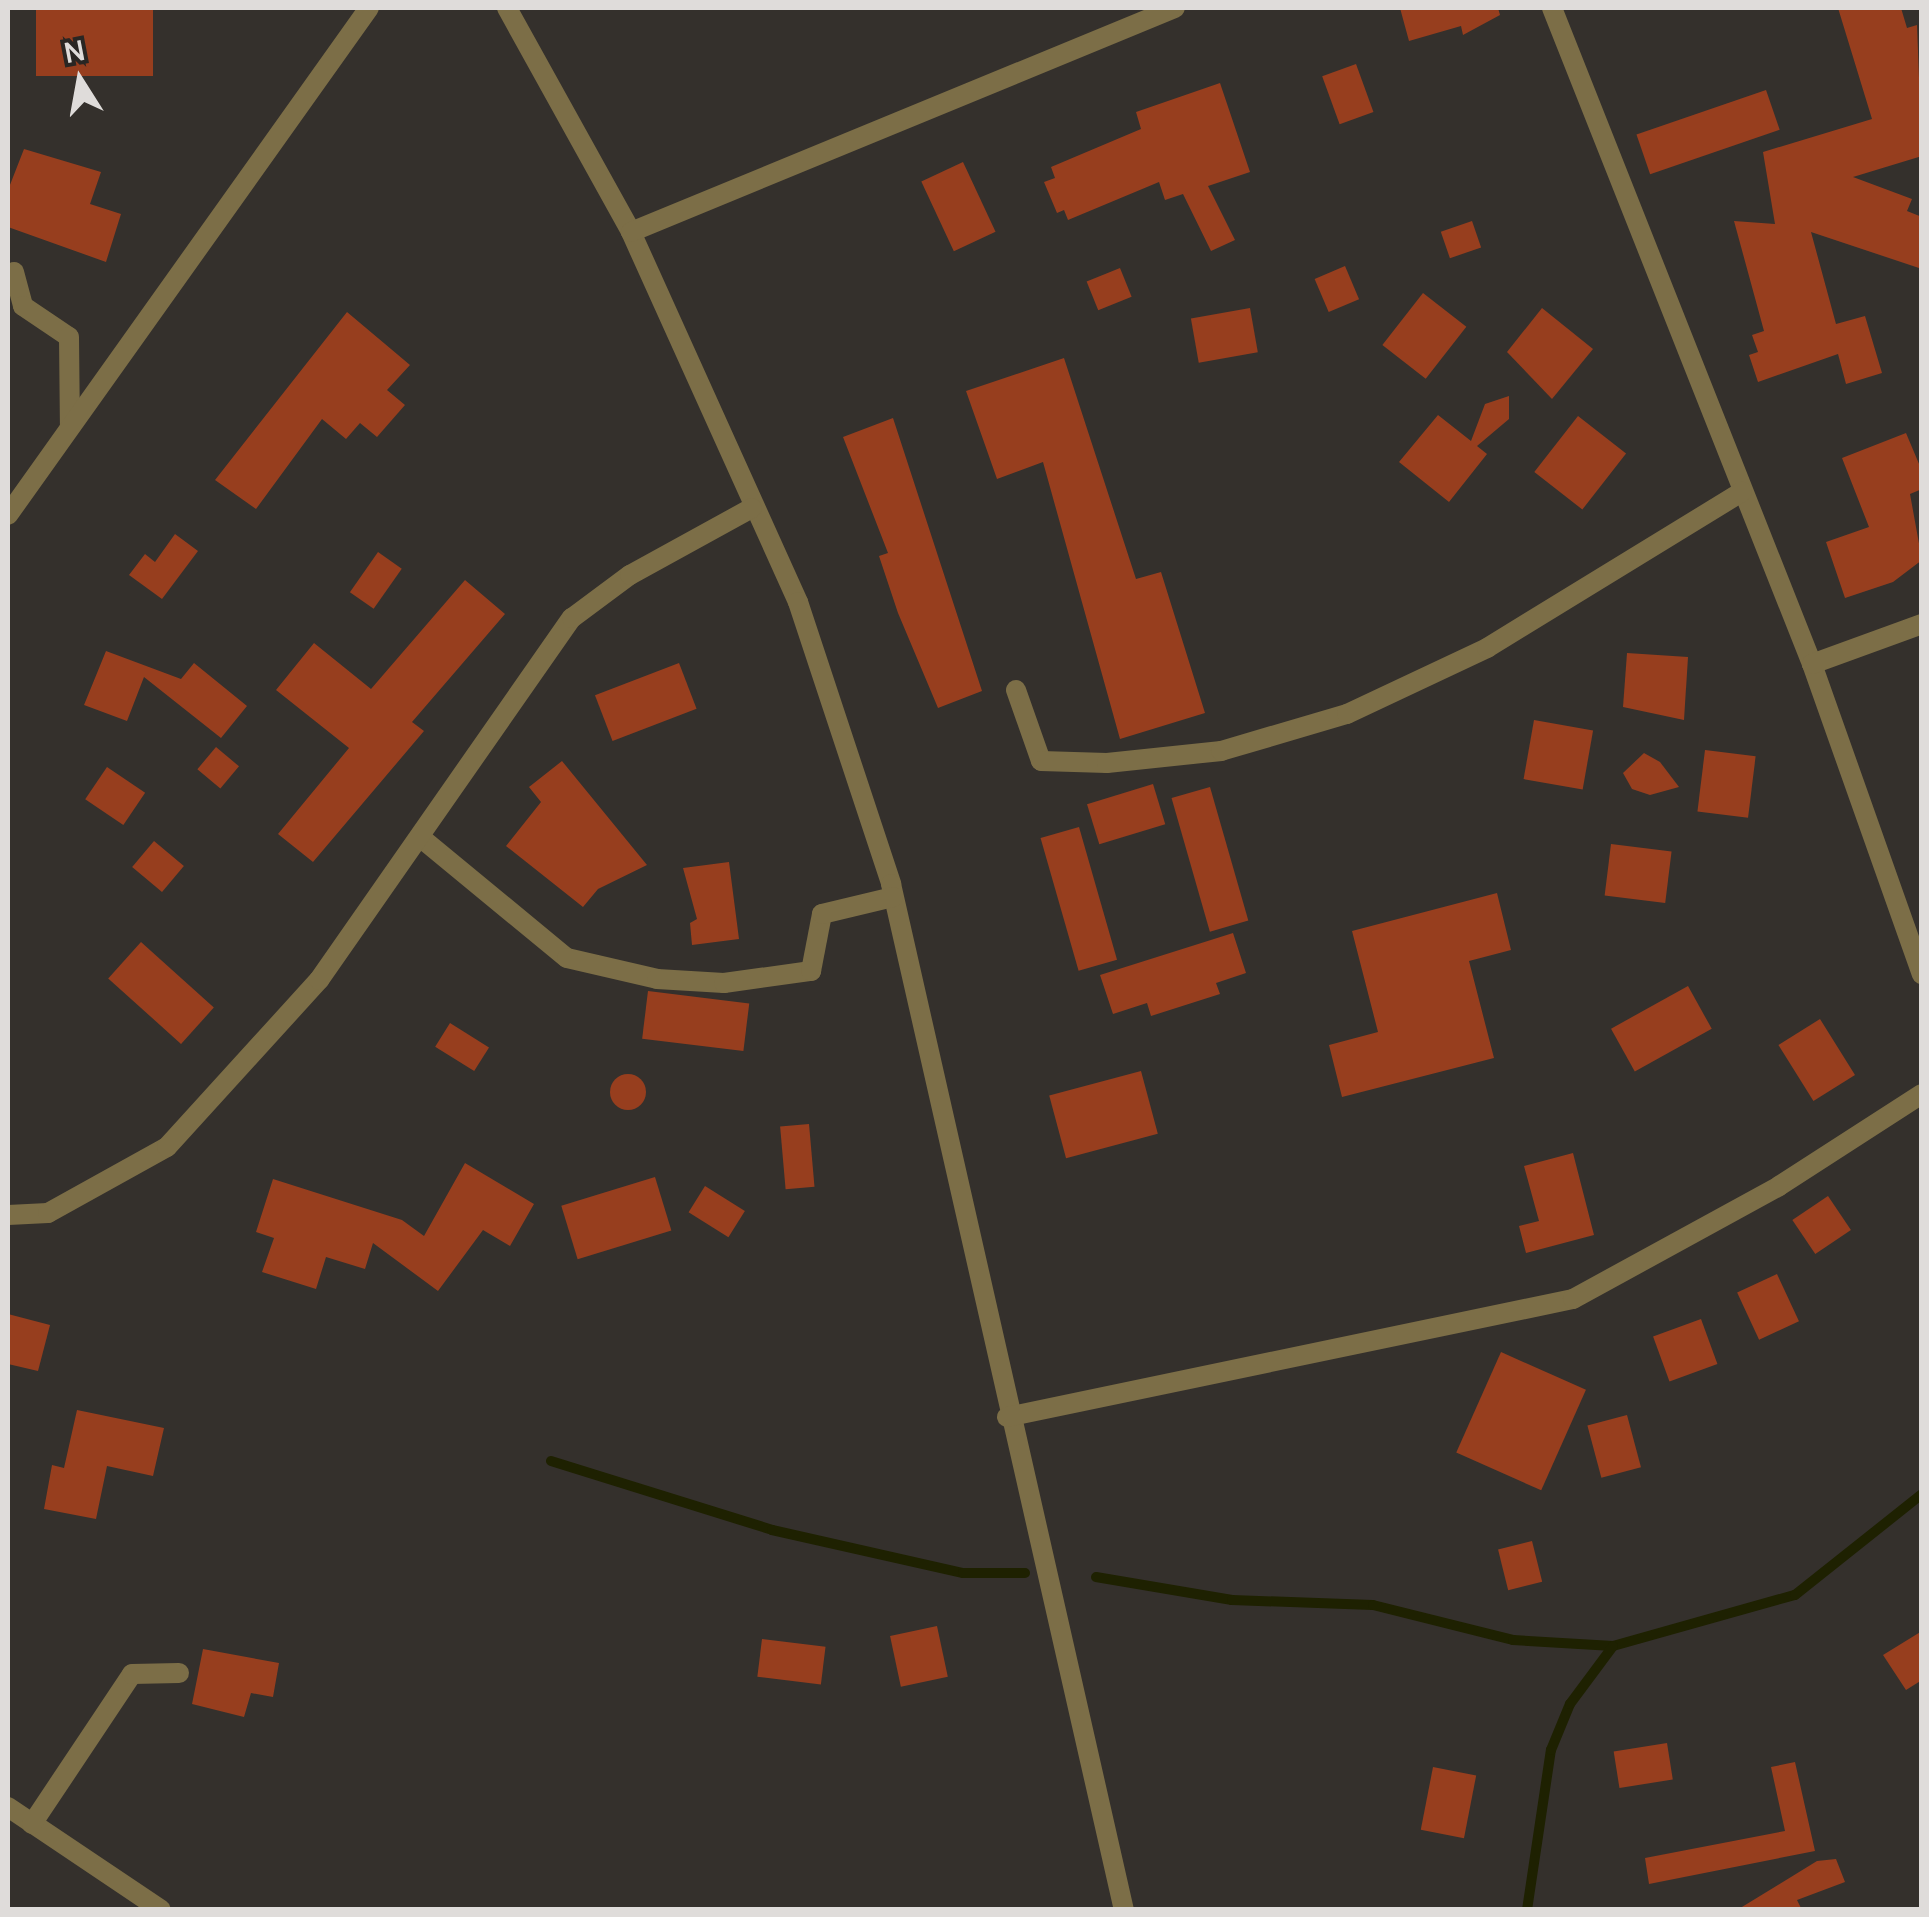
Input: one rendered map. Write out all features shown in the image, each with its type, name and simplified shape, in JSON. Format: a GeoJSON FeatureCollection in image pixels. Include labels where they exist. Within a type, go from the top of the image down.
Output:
{"type":"FeatureCollection","features":[{"type":"Feature","properties":{"kind":"street"},"geometry":{"type":"LineString","coordinates":[[8,515],[15,489],[70,427],[369,8]]}},
{"type":"Feature","properties":{"kind":"street"},"geometry":{"type":"LineString","coordinates":[[507,8],[631,232],[752,508],[798,602],[894,897],[1007,1417],[1124,1910]]}},
{"type":"Feature","properties":{"kind":"street"},"geometry":{"type":"LineString","coordinates":[[631,232],[1174,8]]}},
{"type":"Feature","properties":{"kind":"street"},"geometry":{"type":"LineString","coordinates":[[1552,8],[1812,664],[1922,974]]}},
{"type":"Feature","properties":{"kind":"street"},"geometry":{"type":"LineString","coordinates":[[14,272],[23,306],[69,337],[70,427]]}},
{"type":"Feature","properties":{"kind":"street"},"geometry":{"type":"LineString","coordinates":[[1016,690],[1041,761],[1107,763],[1221,751],[1347,714],[1487,648],[1742,492]]}},
{"type":"Feature","properties":{"kind":"street"},"geometry":{"type":"LineString","coordinates":[[8,1215],[48,1213],[167,1147],[319,980],[586,603],[752,508]]}},
{"type":"Feature","properties":{"kind":"street"},"geometry":{"type":"LineString","coordinates":[[1812,664],[1922,624]]}},
{"type":"Feature","properties":{"kind":"street"},"geometry":{"type":"LineString","coordinates":[[420,836],[567,958],[657,979],[724,984],[811,972],[822,914],[894,897]]}},
{"type":"Feature","properties":{"kind":"street"},"geometry":{"type":"LineString","coordinates":[[1007,1417],[1573,1300],[1780,1186],[1922,1094]]}},
{"type":"Feature","properties":{"kind":"street"},"geometry":{"type":"LineString","coordinates":[[32,1824],[132,1674],[179,1673]]}},
{"type":"Feature","properties":{"kind":"street"},"geometry":{"type":"LineString","coordinates":[[8,1807],[161,1910]]}},
{"type":"Feature","properties":{"kind":"building"},"geometry":{"type":"Polygon","coordinates":[[[36,8],[153,8],[153,76],[36,76],[36,8]]]}},
{"type":"Feature","properties":{"kind":"building"},"geometry":{"type":"Polygon","coordinates":[[[1400,8],[1498,8],[1500,15],[1463,35],[1461,26],[1409,41],[1400,8]]]}},
{"type":"Feature","properties":{"kind":"building"},"geometry":{"type":"Polygon","coordinates":[[[1838,8],[1901,8],[1907,28],[1917,25],[1922,156],[1853,177],[1912,199],[1907,211],[1922,217],[1922,269],[1811,232],[1836,324],[1865,316],[1882,373],[1846,384],[1838,354],[1758,382],[1749,355],[1758,352],[1752,335],[1764,331],[1734,221],[1775,224],[1763,152],[1872,119],[1838,8]]]}},
{"type":"Feature","properties":{"kind":"building"},"geometry":{"type":"Polygon","coordinates":[[[1356,64],[1373,112],[1340,124],[1322,76],[1356,64]]]}},
{"type":"Feature","properties":{"kind":"building"},"geometry":{"type":"Polygon","coordinates":[[[1220,83],[1250,172],[1208,186],[1235,240],[1211,251],[1183,194],[1165,200],[1159,182],[1068,220],[1064,210],[1057,213],[1044,182],[1055,178],[1051,167],[1141,129],[1136,112],[1220,83]]]}},
{"type":"Feature","properties":{"kind":"building"},"geometry":{"type":"Polygon","coordinates":[[[1766,90],[1780,130],[1650,174],[1636,135],[1766,90]]]}},
{"type":"Feature","properties":{"kind":"building"},"geometry":{"type":"Polygon","coordinates":[[[24,149],[101,172],[90,204],[121,214],[106,262],[8,227],[8,190],[24,149]]]}},
{"type":"Feature","properties":{"kind":"building"},"geometry":{"type":"Polygon","coordinates":[[[963,162],[996,232],[954,251],[921,181],[963,162]]]}},
{"type":"Feature","properties":{"kind":"building"},"geometry":{"type":"Polygon","coordinates":[[[1472,221],[1481,247],[1450,258],[1441,232],[1472,221]]]}},
{"type":"Feature","properties":{"kind":"building"},"geometry":{"type":"Polygon","coordinates":[[[1345,266],[1359,299],[1329,312],[1315,279],[1345,266]]]}},
{"type":"Feature","properties":{"kind":"building"},"geometry":{"type":"Polygon","coordinates":[[[1120,268],[1132,297],[1098,310],[1087,281],[1120,268]]]}},
{"type":"Feature","properties":{"kind":"building"},"geometry":{"type":"Polygon","coordinates":[[[1423,293],[1466,327],[1426,379],[1382,345],[1423,293]]]}},
{"type":"Feature","properties":{"kind":"building"},"geometry":{"type":"Polygon","coordinates":[[[1250,308],[1258,352],[1199,363],[1191,318],[1250,308]]]}},
{"type":"Feature","properties":{"kind":"building"},"geometry":{"type":"Polygon","coordinates":[[[1542,308],[1593,349],[1552,399],[1507,352],[1542,308]]]}},
{"type":"Feature","properties":{"kind":"building"},"geometry":{"type":"Polygon","coordinates":[[[347,312],[410,365],[387,390],[405,405],[377,437],[360,423],[346,439],[322,419],[256,509],[215,480],[347,312]]]}},
{"type":"Feature","properties":{"kind":"building"},"geometry":{"type":"Polygon","coordinates":[[[1064,358],[1136,579],[1161,572],[1205,713],[1120,739],[1043,462],[997,479],[966,391],[1064,358]]]}},
{"type":"Feature","properties":{"kind":"building"},"geometry":{"type":"Polygon","coordinates":[[[1509,396],[1509,419],[1477,446],[1487,454],[1449,502],[1399,462],[1438,415],[1471,441],[1485,404],[1509,396]]]}},
{"type":"Feature","properties":{"kind":"building"},"geometry":{"type":"Polygon","coordinates":[[[1578,416],[1626,454],[1582,510],[1534,472],[1578,416]]]}},
{"type":"Feature","properties":{"kind":"building"},"geometry":{"type":"Polygon","coordinates":[[[893,418],[982,691],[938,708],[898,613],[879,556],[888,553],[843,437],[893,418]]]}},
{"type":"Feature","properties":{"kind":"building"},"geometry":{"type":"Polygon","coordinates":[[[1906,433],[1922,471],[1922,489],[1910,494],[1922,560],[1893,582],[1845,598],[1826,542],[1869,527],[1842,458],[1906,433]]]}},
{"type":"Feature","properties":{"kind":"building"},"geometry":{"type":"Polygon","coordinates":[[[175,534],[198,551],[162,599],[129,575],[145,554],[155,562],[175,534]]]}},
{"type":"Feature","properties":{"kind":"building"},"geometry":{"type":"Polygon","coordinates":[[[378,552],[402,569],[374,609],[350,592],[378,552]]]}},
{"type":"Feature","properties":{"kind":"building"},"geometry":{"type":"Polygon","coordinates":[[[465,580],[505,614],[412,722],[424,731],[313,862],[278,834],[349,748],[276,690],[314,643],[371,689],[465,580]]]}},
{"type":"Feature","properties":{"kind":"building"},"geometry":{"type":"Polygon","coordinates":[[[106,651],[181,679],[194,663],[247,706],[221,738],[144,677],[127,721],[84,705],[106,651]]]}},
{"type":"Feature","properties":{"kind":"building"},"geometry":{"type":"Polygon","coordinates":[[[1627,653],[1688,657],[1684,720],[1623,707],[1627,653]]]}},
{"type":"Feature","properties":{"kind":"building"},"geometry":{"type":"Polygon","coordinates":[[[679,663],[697,709],[613,741],[595,695],[679,663]]]}},
{"type":"Feature","properties":{"kind":"building"},"geometry":{"type":"Polygon","coordinates":[[[1534,720],[1593,730],[1583,790],[1524,779],[1534,720]]]}},
{"type":"Feature","properties":{"kind":"building"},"geometry":{"type":"Polygon","coordinates":[[[216,747],[239,766],[220,788],[197,769],[216,747]]]}},
{"type":"Feature","properties":{"kind":"building"},"geometry":{"type":"Polygon","coordinates":[[[1705,750],[1756,756],[1748,818],[1697,812],[1705,750]]]}},
{"type":"Feature","properties":{"kind":"building"},"geometry":{"type":"Polygon","coordinates":[[[1644,753],[1660,762],[1679,787],[1650,795],[1632,789],[1623,773],[1644,753]]]}},
{"type":"Feature","properties":{"kind":"building"},"geometry":{"type":"Polygon","coordinates":[[[562,761],[647,865],[598,889],[583,907],[506,846],[541,802],[529,787],[562,761]]]}},
{"type":"Feature","properties":{"kind":"building"},"geometry":{"type":"Polygon","coordinates":[[[107,767],[145,793],[123,825],[85,799],[107,767]]]}},
{"type":"Feature","properties":{"kind":"building"},"geometry":{"type":"Polygon","coordinates":[[[1153,784],[1165,824],[1099,844],[1087,804],[1153,784]]]}},
{"type":"Feature","properties":{"kind":"building"},"geometry":{"type":"Polygon","coordinates":[[[1210,787],[1248,921],[1210,932],[1172,798],[1210,787]]]}},
{"type":"Feature","properties":{"kind":"building"},"geometry":{"type":"Polygon","coordinates":[[[1079,827],[1117,960],[1079,971],[1041,838],[1079,827]]]}},
{"type":"Feature","properties":{"kind":"building"},"geometry":{"type":"Polygon","coordinates":[[[154,841],[184,866],[162,892],[132,867],[154,841]]]}},
{"type":"Feature","properties":{"kind":"building"},"geometry":{"type":"Polygon","coordinates":[[[1611,844],[1672,851],[1665,903],[1605,896],[1611,844]]]}},
{"type":"Feature","properties":{"kind":"building"},"geometry":{"type":"Polygon","coordinates":[[[729,862],[739,939],[692,945],[690,923],[697,919],[683,868],[729,862]]]}},
{"type":"Feature","properties":{"kind":"building"},"geometry":{"type":"Polygon","coordinates":[[[1497,893],[1511,950],[1469,961],[1494,1058],[1342,1097],[1329,1045],[1378,1032],[1352,931],[1497,893]]]}},
{"type":"Feature","properties":{"kind":"building"},"geometry":{"type":"Polygon","coordinates":[[[1233,933],[1246,973],[1216,983],[1220,994],[1151,1016],[1147,1003],[1113,1014],[1100,975],[1233,933]]]}},
{"type":"Feature","properties":{"kind":"building"},"geometry":{"type":"Polygon","coordinates":[[[141,942],[214,1008],[181,1044],[108,978],[141,942]]]}},
{"type":"Feature","properties":{"kind":"building"},"geometry":{"type":"Polygon","coordinates":[[[1688,986],[1712,1029],[1635,1072],[1611,1029],[1688,986]]]}},
{"type":"Feature","properties":{"kind":"building"},"geometry":{"type":"Polygon","coordinates":[[[648,991],[749,1003],[743,1051],[642,1039],[648,991]]]}},
{"type":"Feature","properties":{"kind":"building"},"geometry":{"type":"Polygon","coordinates":[[[1820,1019],[1855,1075],[1813,1101],[1778,1045],[1820,1019]]]}},
{"type":"Feature","properties":{"kind":"building"},"geometry":{"type":"Polygon","coordinates":[[[450,1023],[489,1047],[474,1071],[435,1047],[450,1023]]]}},
{"type":"Feature","properties":{"kind":"building"},"geometry":{"type":"Polygon","coordinates":[[[1141,1071],[1158,1134],[1066,1158],[1049,1096],[1141,1071]]]}},
{"type":"Feature","properties":{"kind":"building"},"geometry":{"type":"Polygon","coordinates":[[[628,1074],[640,1080],[646,1092],[640,1104],[628,1110],[616,1104],[610,1092],[616,1080],[628,1074]]]}},
{"type":"Feature","properties":{"kind":"building"},"geometry":{"type":"Polygon","coordinates":[[[809,1124],[814,1187],[786,1189],[780,1127],[809,1124]]]}},
{"type":"Feature","properties":{"kind":"building"},"geometry":{"type":"Polygon","coordinates":[[[1573,1153],[1594,1235],[1526,1253],[1519,1226],[1539,1221],[1524,1166],[1573,1153]]]}},
{"type":"Feature","properties":{"kind":"building"},"geometry":{"type":"Polygon","coordinates":[[[465,1163],[534,1204],[510,1246],[483,1230],[438,1291],[373,1243],[365,1269],[326,1257],[316,1289],[262,1272],[274,1238],[256,1232],[273,1179],[402,1220],[424,1236],[465,1163]]]}},
{"type":"Feature","properties":{"kind":"building"},"geometry":{"type":"Polygon","coordinates":[[[655,1177],[671,1231],[578,1259],[561,1206],[655,1177]]]}},
{"type":"Feature","properties":{"kind":"building"},"geometry":{"type":"Polygon","coordinates":[[[705,1186],[745,1211],[728,1237],[689,1212],[705,1186]]]}},
{"type":"Feature","properties":{"kind":"building"},"geometry":{"type":"Polygon","coordinates":[[[1828,1196],[1851,1230],[1815,1254],[1792,1220],[1828,1196]]]}},
{"type":"Feature","properties":{"kind":"building"},"geometry":{"type":"Polygon","coordinates":[[[1777,1274],[1799,1321],[1759,1340],[1737,1293],[1777,1274]]]}},
{"type":"Feature","properties":{"kind":"building"},"geometry":{"type":"Polygon","coordinates":[[[8,1314],[50,1325],[38,1371],[8,1364],[8,1314]]]}},
{"type":"Feature","properties":{"kind":"building"},"geometry":{"type":"Polygon","coordinates":[[[1701,1319],[1717,1364],[1669,1382],[1653,1336],[1701,1319]]]}},
{"type":"Feature","properties":{"kind":"building"},"geometry":{"type":"Polygon","coordinates":[[[1501,1352],[1586,1390],[1541,1490],[1456,1452],[1501,1352]]]}},
{"type":"Feature","properties":{"kind":"building"},"geometry":{"type":"Polygon","coordinates":[[[77,1410],[164,1428],[153,1476],[107,1466],[96,1519],[44,1509],[52,1465],[64,1468],[77,1410]]]}},
{"type":"Feature","properties":{"kind":"building"},"geometry":{"type":"Polygon","coordinates":[[[1627,1415],[1641,1467],[1601,1478],[1587,1426],[1627,1415]]]}},
{"type":"Feature","properties":{"kind":"building"},"geometry":{"type":"Polygon","coordinates":[[[1532,1541],[1542,1582],[1508,1590],[1498,1549],[1532,1541]]]}},
{"type":"Feature","properties":{"kind":"building"},"geometry":{"type":"Polygon","coordinates":[[[937,1626],[948,1677],[901,1687],[890,1636],[937,1626]]]}},
{"type":"Feature","properties":{"kind":"building"},"geometry":{"type":"Polygon","coordinates":[[[1922,1631],[1922,1680],[1906,1690],[1883,1655],[1922,1631]]]}},
{"type":"Feature","properties":{"kind":"building"},"geometry":{"type":"Polygon","coordinates":[[[762,1639],[826,1647],[821,1685],[757,1677],[762,1639]]]}},
{"type":"Feature","properties":{"kind":"building"},"geometry":{"type":"Polygon","coordinates":[[[203,1649],[279,1663],[273,1697],[251,1693],[244,1717],[192,1704],[203,1649]]]}},
{"type":"Feature","properties":{"kind":"building"},"geometry":{"type":"Polygon","coordinates":[[[1667,1743],[1673,1780],[1619,1788],[1614,1751],[1667,1743]]]}},
{"type":"Feature","properties":{"kind":"building"},"geometry":{"type":"Polygon","coordinates":[[[1795,1762],[1815,1851],[1649,1884],[1645,1858],[1785,1831],[1771,1767],[1795,1762]]]}},
{"type":"Feature","properties":{"kind":"building"},"geometry":{"type":"Polygon","coordinates":[[[1433,1767],[1476,1775],[1464,1838],[1421,1830],[1433,1767]]]}},
{"type":"Feature","properties":{"kind":"building"},"geometry":{"type":"Polygon","coordinates":[[[1836,1859],[1845,1882],[1797,1900],[1802,1910],[1737,1910],[1817,1861],[1836,1859]]]}},
{"type":"Feature","properties":{"kind":"waterway"},"geometry":{"type":"LineString","coordinates":[[551,1461],[772,1530],[963,1573],[1025,1573]]}},
{"type":"Feature","properties":{"kind":"waterway"},"geometry":{"type":"LineString","coordinates":[[1096,1577],[1232,1600],[1373,1605],[1513,1640],[1613,1646],[1795,1595],[1922,1494]]}},
{"type":"Feature","properties":{"kind":"waterway"},"geometry":{"type":"LineString","coordinates":[[1527,1910],[1551,1750],[1570,1704],[1613,1646]]}}]}
